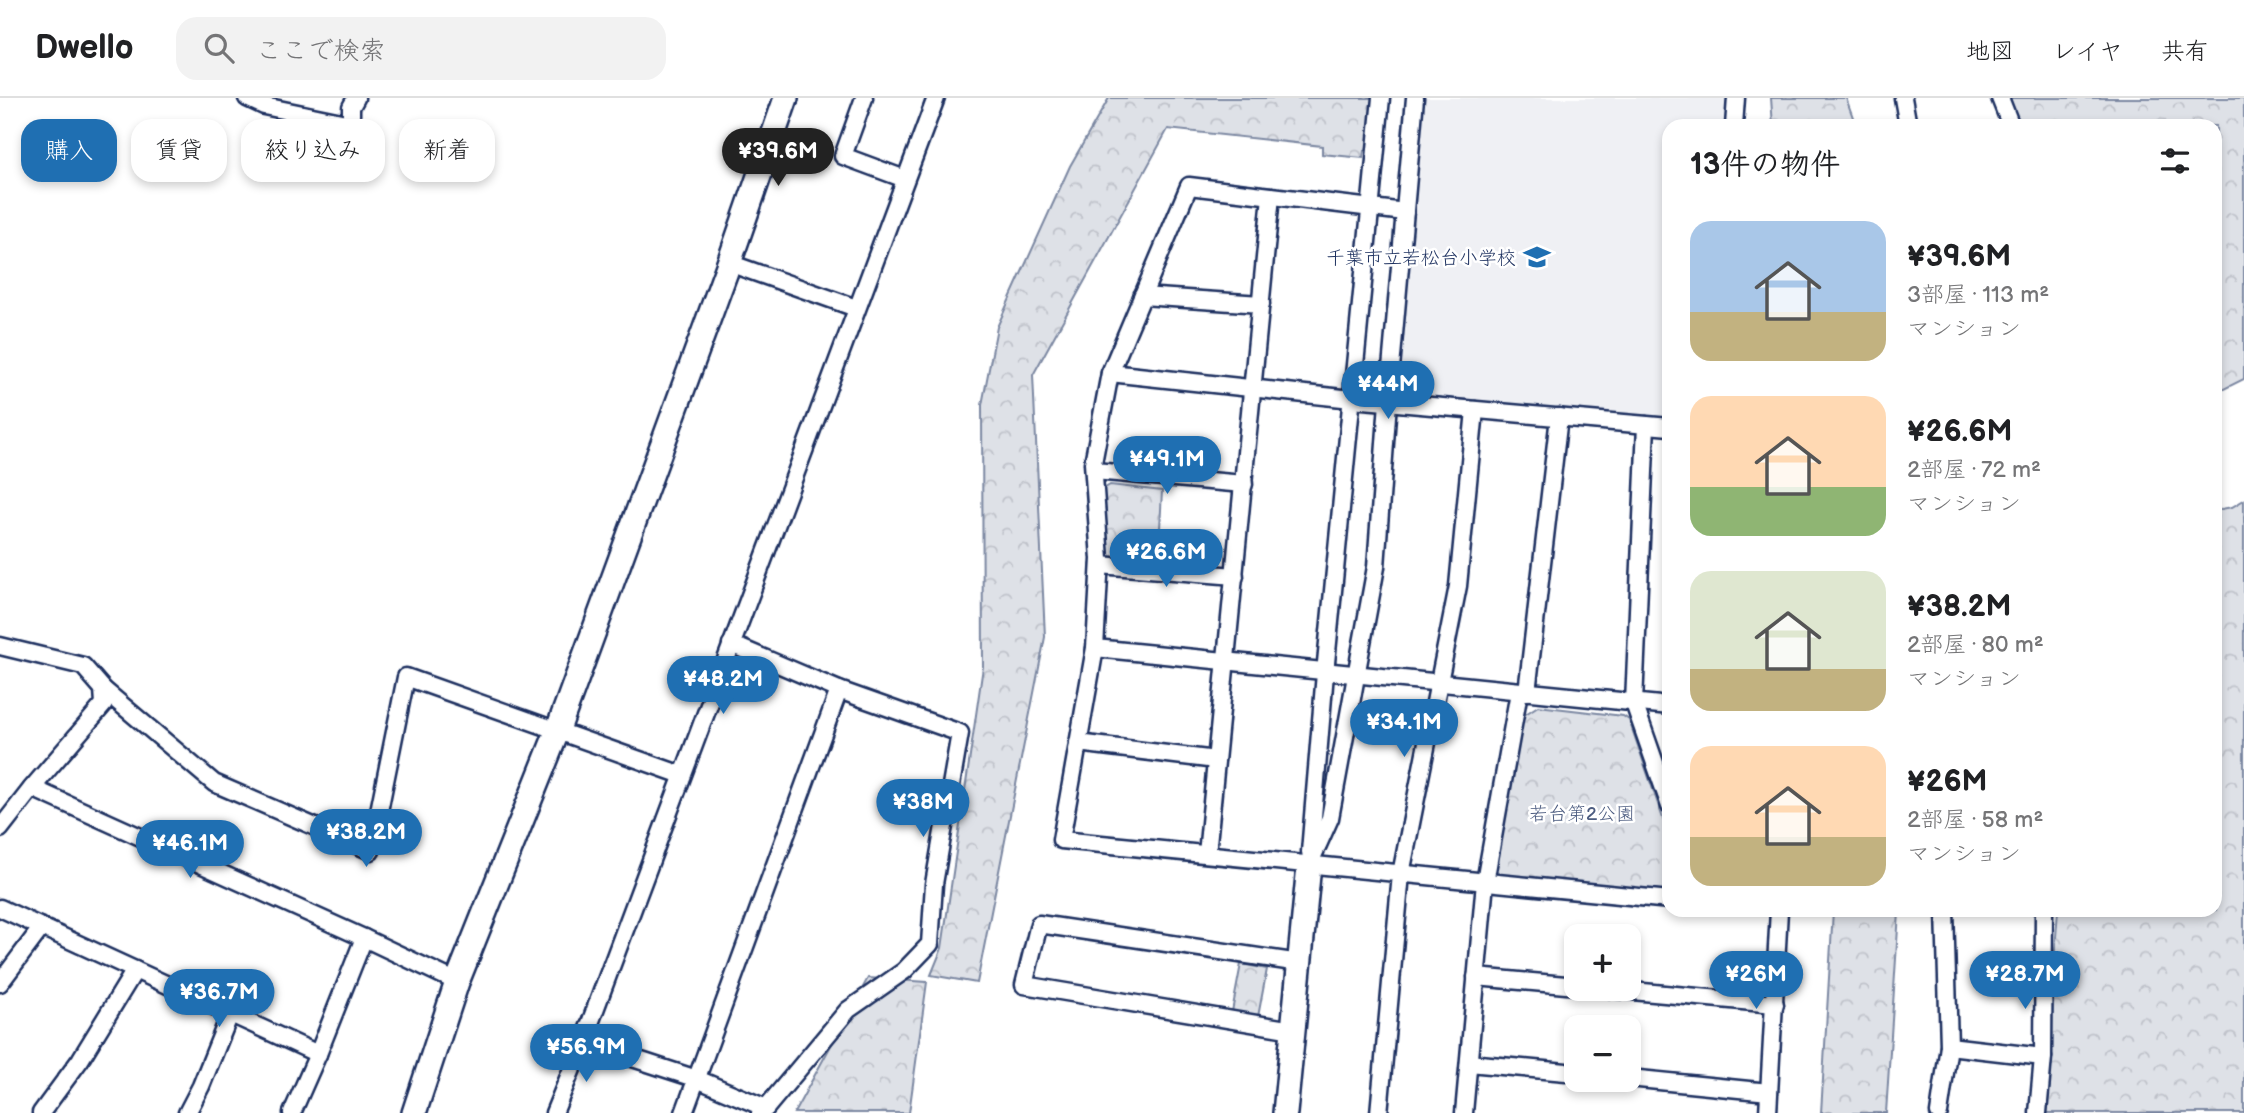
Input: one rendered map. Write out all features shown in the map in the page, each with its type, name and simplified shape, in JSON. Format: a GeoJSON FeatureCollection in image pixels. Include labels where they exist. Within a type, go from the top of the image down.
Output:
{"type":"FeatureCollection","features":[{"type":"Feature","properties":{"kind":"street"},"geometry":{"type":"LineString","coordinates":[[247,98],[264,106],[351,124],[351,107],[356,98]]}},
{"type":"Feature","properties":{"kind":"street"},"geometry":{"type":"LineString","coordinates":[[414,1113],[457,982],[557,732],[729,263],[786,98]]}},
{"type":"Feature","properties":{"kind":"street"},"geometry":{"type":"LineString","coordinates":[[864,98],[843,156],[905,179]]}},
{"type":"Feature","properties":{"kind":"street"},"geometry":{"type":"LineString","coordinates":[[554,1113],[583,1042],[936,98]]}},
{"type":"Feature","properties":{"kind":"street"},"geometry":{"type":"LineString","coordinates":[[1285,1113],[1381,98]]}},
{"type":"Feature","properties":{"kind":"street"},"geometry":{"type":"LineString","coordinates":[[1309,865],[1330,818],[1376,567],[1415,98]]}},
{"type":"Feature","properties":{"kind":"street"},"geometry":{"type":"LineString","coordinates":[[1734,119],[1736,98]]}},
{"type":"Feature","properties":{"kind":"street"},"geometry":{"type":"LineString","coordinates":[[1903,98],[1907,119]]}},
{"type":"Feature","properties":{"kind":"street"},"geometry":{"type":"LineString","coordinates":[[2000,98],[2008,119]]}},
{"type":"Feature","properties":{"kind":"street"},"geometry":{"type":"LineString","coordinates":[[1405,212],[1189,186],[1110,373],[1093,463],[1100,565],[1095,648],[1061,840],[1662,899]]}},
{"type":"Feature","properties":{"kind":"street"},"geometry":{"type":"LineString","coordinates":[[1207,854],[1271,196]]}},
{"type":"Feature","properties":{"kind":"street"},"geometry":{"type":"LineString","coordinates":[[729,263],[856,308]]}},
{"type":"Feature","properties":{"kind":"street"},"geometry":{"type":"LineString","coordinates":[[1142,296],[1261,304]]}},
{"type":"Feature","properties":{"kind":"street"},"geometry":{"type":"LineString","coordinates":[[1110,373],[1352,399],[1662,427]]}},
{"type":"Feature","properties":{"kind":"street"},"geometry":{"type":"LineString","coordinates":[[1379,1113],[1401,874],[1458,586],[1475,410]]}},
{"type":"Feature","properties":{"kind":"street"},"geometry":{"type":"LineString","coordinates":[[1464,1113],[1485,882],[1523,692],[1559,417]]}},
{"type":"Feature","properties":{"kind":"street"},"geometry":{"type":"LineString","coordinates":[[1646,425],[1634,703],[1662,783]]}},
{"type":"Feature","properties":{"kind":"street"},"geometry":{"type":"LineString","coordinates":[[1094,471],[1244,484]]}},
{"type":"Feature","properties":{"kind":"street"},"geometry":{"type":"LineString","coordinates":[[1100,565],[1235,576]]}},
{"type":"Feature","properties":{"kind":"street"},"geometry":{"type":"LineString","coordinates":[[583,1042],[697,1080],[763,1111],[848,1010],[904,971],[930,944],[934,884],[960,733],[839,690],[731,644]]}},
{"type":"Feature","properties":{"kind":"street"},"geometry":{"type":"LineString","coordinates":[[0,646],[83,666],[103,689],[214,783],[370,851],[406,677],[682,775]]}},
{"type":"Feature","properties":{"kind":"street"},"geometry":{"type":"LineString","coordinates":[[1095,648],[1662,705]]}},
{"type":"Feature","properties":{"kind":"street"},"geometry":{"type":"LineString","coordinates":[[0,829],[104,704],[103,689]]}},
{"type":"Feature","properties":{"kind":"street"},"geometry":{"type":"LineString","coordinates":[[684,1113],[839,690]]}},
{"type":"Feature","properties":{"kind":"street"},"geometry":{"type":"LineString","coordinates":[[1078,743],[1216,760]]}},
{"type":"Feature","properties":{"kind":"street"},"geometry":{"type":"LineString","coordinates":[[32,788],[457,982]]}},
{"type":"Feature","properties":{"kind":"street"},"geometry":{"type":"LineString","coordinates":[[0,908],[318,1054]]}},
{"type":"Feature","properties":{"kind":"street"},"geometry":{"type":"LineString","coordinates":[[1768,1113],[1774,1003],[1775,917]]}},
{"type":"Feature","properties":{"kind":"street"},"geometry":{"type":"LineString","coordinates":[[1940,1113],[1949,1046],[1945,917]]}},
{"type":"Feature","properties":{"kind":"street"},"geometry":{"type":"LineString","coordinates":[[2038,1113],[2043,1056],[2043,917]]}},
{"type":"Feature","properties":{"kind":"street"},"geometry":{"type":"LineString","coordinates":[[1293,1030],[1024,985],[1039,924],[1300,963]]}},
{"type":"Feature","properties":{"kind":"street"},"geometry":{"type":"LineString","coordinates":[[0,983],[42,927]]}},
{"type":"Feature","properties":{"kind":"street"},"geometry":{"type":"LineString","coordinates":[[292,1113],[364,938]]}},
{"type":"Feature","properties":{"kind":"street"},"geometry":{"type":"LineString","coordinates":[[41,1113],[80,1060],[135,970]]}},
{"type":"Feature","properties":{"kind":"street"},"geometry":{"type":"LineString","coordinates":[[1476,977],[1564,985]]}},
{"type":"Feature","properties":{"kind":"street"},"geometry":{"type":"LineString","coordinates":[[1641,992],[1774,1003]]}},
{"type":"Feature","properties":{"kind":"street"},"geometry":{"type":"LineString","coordinates":[[187,1113],[230,1014]]}},
{"type":"Feature","properties":{"kind":"street"},"geometry":{"type":"LineString","coordinates":[[1949,1046],[2043,1056]]}},
{"type":"Feature","properties":{"kind":"street"},"geometry":{"type":"LineString","coordinates":[[1469,1063],[1564,1072]]}},
{"type":"Feature","properties":{"kind":"street"},"geometry":{"type":"LineString","coordinates":[[1641,1079],[1769,1092]]}},
{"type":"Feature","properties":{"kind":"shaded area","name":"千葉市立若松台小学校"},"geometry":{"type":"Polygon","coordinates":[[[1419,98],[1727,98],[1725,119],[1662,119],[1662,424],[1402,399],[1392,387],[1419,98]]]}},
{"type":"Feature","properties":{"kind":"green space"},"geometry":{"type":"Polygon","coordinates":[[[1109,98],[1374,98],[1369,151],[1364,151],[1363,158],[1322,154],[1322,146],[1168,129],[1033,375],[1045,637],[977,983],[931,975],[942,948],[983,667],[982,405],[997,327],[1070,166],[1109,98]]]}},
{"type":"Feature","properties":{"kind":"green space"},"geometry":{"type":"Polygon","coordinates":[[[1771,98],[1846,98],[1854,119],[1772,119],[1771,98]]]}},
{"type":"Feature","properties":{"kind":"green space"},"geometry":{"type":"Polygon","coordinates":[[[2010,98],[2244,98],[2244,379],[2222,390],[2222,119],[2014,119],[2010,98]]]}},
{"type":"Feature","properties":{"kind":"green space"},"geometry":{"type":"Polygon","coordinates":[[[1110,485],[1162,491],[1158,566],[1112,562],[1104,553],[1102,490],[1110,485]]]}},
{"type":"Feature","properties":{"kind":"green space"},"geometry":{"type":"Polygon","coordinates":[[[2244,500],[2244,1113],[2043,1113],[2057,917],[2222,917],[2222,509],[2244,500]]]}},
{"type":"Feature","properties":{"kind":"green space","name":"若台第2公園"},"geometry":{"type":"Polygon","coordinates":[[[1538,706],[1623,716],[1629,720],[1662,816],[1662,897],[1500,882],[1493,871],[1524,715],[1538,706]]]}},
{"type":"Feature","properties":{"kind":"green space"},"geometry":{"type":"Polygon","coordinates":[[[1833,917],[1899,917],[1886,1113],[1821,1113],[1833,917]]]}},
{"type":"Feature","properties":{"kind":"green space"},"geometry":{"type":"Polygon","coordinates":[[[1241,964],[1267,969],[1257,1022],[1231,1017],[1241,964]]]}},
{"type":"Feature","properties":{"kind":"green space"},"geometry":{"type":"Polygon","coordinates":[[[868,978],[927,982],[909,1113],[794,1113],[868,978]]]}},
{"type":"Feature","properties":{"kind":"place","name":"千葉市立若松台小学校"},"geometry":{"type":"Point","coordinates":[1537,257]}}]}
